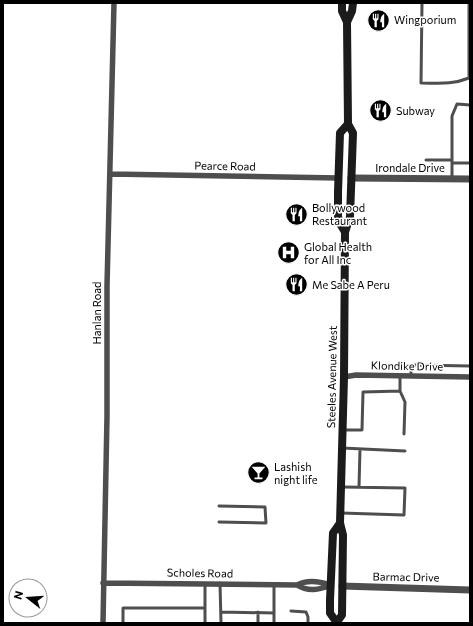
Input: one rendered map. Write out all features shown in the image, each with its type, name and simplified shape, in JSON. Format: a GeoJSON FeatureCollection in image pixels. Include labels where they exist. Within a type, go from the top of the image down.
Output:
{"type":"FeatureCollection","features":[{"type":"Feature","properties":{"kind":"main road","name":"Steeles Avenue West"},"geometry":{"type":"LineString","coordinates":[[340,523],[333,533],[330,613],[336,623],[342,615],[343,535],[340,523],[340,513],[344,377],[345,232],[350,217],[353,133],[348,124],[347,22],[342,11],[342,3]]}},
{"type":"Feature","properties":{"kind":"main road","name":"Steeles Avenue West"},"geometry":{"type":"LineString","coordinates":[[347,22],[352,11],[353,3]]}},
{"type":"Feature","properties":{"kind":"main road","name":"Steeles Avenue West"},"geometry":{"type":"LineString","coordinates":[[345,232],[339,222],[338,216],[340,133],[348,124]]}},
{"type":"Feature","properties":{"kind":"main road"},"geometry":{"type":"LineString","coordinates":[[339,178],[351,178]]}},
{"type":"Feature","properties":{"kind":"main road"},"geometry":{"type":"LineString","coordinates":[[331,585],[342,586]]}},
{"type":"Feature","properties":{"kind":"street","name":"Hanlan Road"},"geometry":{"type":"LineString","coordinates":[[103,623],[107,416],[107,286],[114,3]]}},
{"type":"Feature","properties":{"kind":"street","name":"Pearce Road"},"geometry":{"type":"LineString","coordinates":[[110,174],[339,178]]}},
{"type":"Feature","properties":{"kind":"street","name":"Irondale Drive"},"geometry":{"type":"LineString","coordinates":[[351,178],[470,179]]}},
{"type":"Feature","properties":{"kind":"street","name":"Klondike Drive"},"geometry":{"type":"LineString","coordinates":[[344,377],[356,375],[470,377]]}},
{"type":"Feature","properties":{"kind":"street","name":"Scholes Road"},"geometry":{"type":"LineString","coordinates":[[103,583],[297,585],[304,582],[320,582],[331,585]]}},
{"type":"Feature","properties":{"kind":"street","name":"Barmac Drive"},"geometry":{"type":"LineString","coordinates":[[342,586],[470,590]]}},
{"type":"Feature","properties":{"kind":"lane"},"geometry":{"type":"LineString","coordinates":[[422,3],[420,83],[456,83],[469,78],[470,3]]}},
{"type":"Feature","properties":{"kind":"lane"},"geometry":{"type":"LineString","coordinates":[[452,179],[452,116],[457,104],[470,105]]}},
{"type":"Feature","properties":{"kind":"lane"},"geometry":{"type":"LineString","coordinates":[[426,160],[470,164]]}},
{"type":"Feature","properties":{"kind":"lane"},"geometry":{"type":"LineString","coordinates":[[410,376],[411,368],[414,365],[470,366]]}},
{"type":"Feature","properties":{"kind":"lane"},"geometry":{"type":"LineString","coordinates":[[400,376],[400,391],[405,402],[404,434]]}},
{"type":"Feature","properties":{"kind":"lane"},"geometry":{"type":"LineString","coordinates":[[342,430],[362,430],[363,392],[400,391]]}},
{"type":"Feature","properties":{"kind":"lane"},"geometry":{"type":"LineString","coordinates":[[342,448],[404,451]]}},
{"type":"Feature","properties":{"kind":"lane"},"geometry":{"type":"LineString","coordinates":[[359,488],[360,449]]}},
{"type":"Feature","properties":{"kind":"lane"},"geometry":{"type":"LineString","coordinates":[[340,513],[404,515],[405,488],[341,487]]}},
{"type":"Feature","properties":{"kind":"lane"},"geometry":{"type":"LineString","coordinates":[[219,506],[265,507],[266,523],[219,522]]}},
{"type":"Feature","properties":{"kind":"lane"},"geometry":{"type":"LineString","coordinates":[[205,583],[205,623]]}},
{"type":"Feature","properties":{"kind":"lane"},"geometry":{"type":"LineString","coordinates":[[220,584],[221,623]]}},
{"type":"Feature","properties":{"kind":"lane"},"geometry":{"type":"LineString","coordinates":[[274,585],[274,623]]}},
{"type":"Feature","properties":{"kind":"lane"},"geometry":{"type":"LineString","coordinates":[[123,623],[124,608],[205,608]]}},
{"type":"Feature","properties":{"kind":"lane"},"geometry":{"type":"LineString","coordinates":[[291,611],[306,612],[308,623]]}},
{"type":"Feature","properties":{"kind":"lane"},"geometry":{"type":"LineString","coordinates":[[221,612],[274,613]]}},
{"type":"Feature","properties":{"kind":"lane"},"geometry":{"type":"LineString","coordinates":[[258,612],[258,623]]}},
{"type":"Feature","properties":{"kind":"place","name":"Wingporium"},"geometry":{"type":"Point","coordinates":[379,20]}},
{"type":"Feature","properties":{"kind":"place","name":"Subway"},"geometry":{"type":"Point","coordinates":[380,111]}},
{"type":"Feature","properties":{"kind":"place","name":"Bollywood Restaurant"},"geometry":{"type":"Point","coordinates":[296,214]}},
{"type":"Feature","properties":{"kind":"place","name":"Global Health for All Inc"},"geometry":{"type":"Point","coordinates":[289,253]}},
{"type":"Feature","properties":{"kind":"place","name":"Me Sabe A Peru"},"geometry":{"type":"Point","coordinates":[296,285]}},
{"type":"Feature","properties":{"kind":"place","name":"Lashish night life"},"geometry":{"type":"Point","coordinates":[258,473]}}]}
